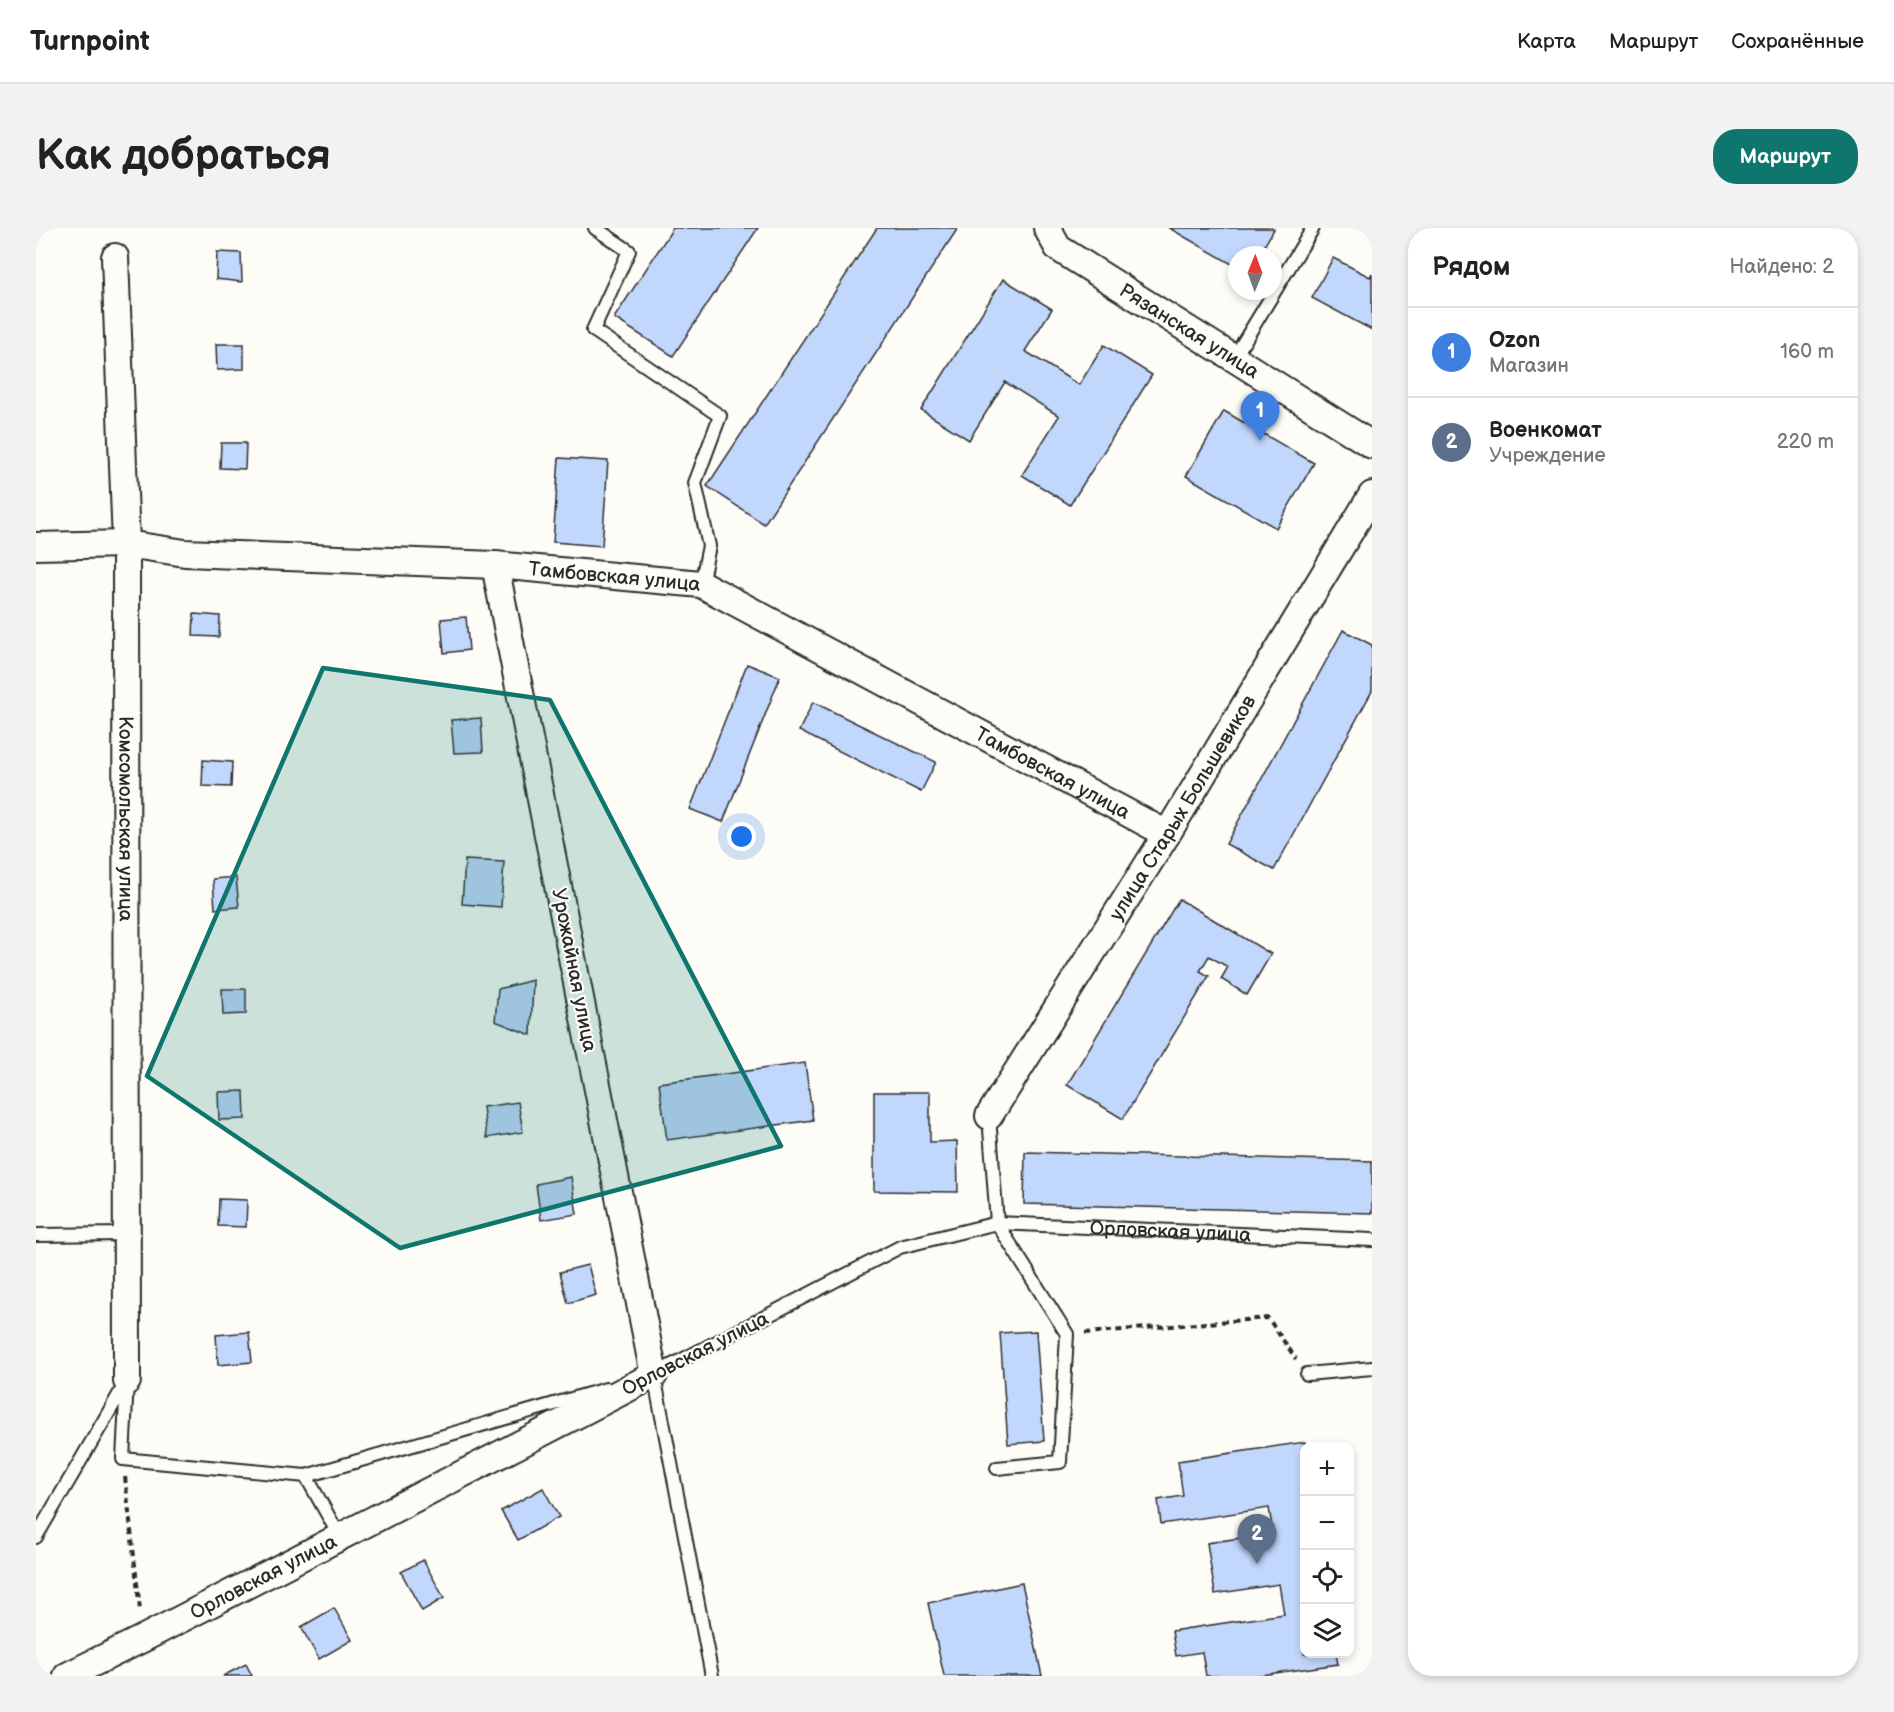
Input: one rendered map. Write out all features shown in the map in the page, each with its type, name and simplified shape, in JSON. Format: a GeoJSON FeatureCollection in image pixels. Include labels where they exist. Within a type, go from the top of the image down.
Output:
{"type":"FeatureCollection","features":[{"type":"Feature","properties":{"kind":"street","name":"Рязанская улица"},"geometry":{"type":"LineString","coordinates":[[1047,228],[1058,248],[1372,445]]}},
{"type":"Feature","properties":{"kind":"street","name":"Комсомольская улица"},"geometry":{"type":"LineString","coordinates":[[115,257],[126,544],[127,1381]]}},
{"type":"Feature","properties":{"kind":"street","name":"улица Старых Большевиков"},"geometry":{"type":"LineString","coordinates":[[989,1116],[1167,834],[1372,495]]}},
{"type":"Feature","properties":{"kind":"street","name":"Тамбовская улица"},"geometry":{"type":"LineString","coordinates":[[36,546],[126,544],[185,553],[495,565],[700,584],[1167,834]]}},
{"type":"Feature","properties":{"kind":"street","name":"Урожайная улица"},"geometry":{"type":"LineString","coordinates":[[495,565],[654,1375]]}},
{"type":"Feature","properties":{"kind":"street","name":"Орловская улица"},"geometry":{"type":"LineString","coordinates":[[67,1676],[654,1375]]}},
{"type":"Feature","properties":{"kind":"lane"},"geometry":{"type":"LineString","coordinates":[[595,228],[629,251],[594,330],[720,416],[696,483],[709,546],[700,584]]}},
{"type":"Feature","properties":{"kind":"lane"},"geometry":{"type":"LineString","coordinates":[[1234,358],[1312,228]]}},
{"type":"Feature","properties":{"kind":"lane"},"geometry":{"type":"LineString","coordinates":[[989,1116],[997,1223],[1067,1334],[1060,1462],[997,1468]]}},
{"type":"Feature","properties":{"kind":"lane","name":"Орловская улица"},"geometry":{"type":"LineString","coordinates":[[654,1375],[900,1247],[997,1223],[1372,1240]]}},
{"type":"Feature","properties":{"kind":"lane"},"geometry":{"type":"LineString","coordinates":[[36,1235],[127,1234]]}},
{"type":"Feature","properties":{"kind":"lane"},"geometry":{"type":"LineString","coordinates":[[1307,1374],[1372,1368]]}},
{"type":"Feature","properties":{"kind":"lane"},"geometry":{"type":"LineString","coordinates":[[127,1381],[123,1459],[306,1476],[654,1375],[712,1676]]}},
{"type":"Feature","properties":{"kind":"lane"},"geometry":{"type":"LineString","coordinates":[[36,1538],[127,1381]]}},
{"type":"Feature","properties":{"kind":"lane"},"geometry":{"type":"LineString","coordinates":[[306,1476],[340,1537]]}},
{"type":"Feature","properties":{"kind":"path"},"geometry":{"type":"LineString","coordinates":[[1067,1334],[1268,1318],[1307,1374]]}},
{"type":"Feature","properties":{"kind":"path"},"geometry":{"type":"LineString","coordinates":[[123,1459],[144,1638]]}},
{"type":"Feature","properties":{"kind":"highlighted area"},"geometry":{"type":"Polygon","coordinates":[[[323,668],[550,700],[781,1146],[400,1248],[147,1076],[323,668]]]}},
{"type":"Feature","properties":{"kind":"building"},"geometry":{"type":"Polygon","coordinates":[[[673,228],[758,228],[673,356],[614,318],[673,228]]]}},
{"type":"Feature","properties":{"kind":"building"},"geometry":{"type":"Polygon","coordinates":[[[877,228],[958,228],[764,524],[707,486],[877,228]]]}},
{"type":"Feature","properties":{"kind":"building"},"geometry":{"type":"Polygon","coordinates":[[[1169,228],[1274,229],[1264,246],[1228,246],[1228,262],[1169,228]]]}},
{"type":"Feature","properties":{"kind":"building"},"geometry":{"type":"Polygon","coordinates":[[[217,252],[241,253],[242,282],[216,279],[217,252]]]}},
{"type":"Feature","properties":{"kind":"building"},"geometry":{"type":"Polygon","coordinates":[[[1333,258],[1370,277],[1372,273],[1372,330],[1312,298],[1333,258]]]}},
{"type":"Feature","properties":{"kind":"building"},"geometry":{"type":"Polygon","coordinates":[[[1003,279],[1052,309],[1025,351],[1079,385],[1104,345],[1152,375],[1070,505],[1022,475],[1059,416],[1005,382],[969,440],[921,410],[1003,279]]]}},
{"type":"Feature","properties":{"kind":"building"},"geometry":{"type":"Polygon","coordinates":[[[216,344],[244,344],[244,369],[217,370],[216,344]]]}},
{"type":"Feature","properties":{"kind":"building"},"geometry":{"type":"Polygon","coordinates":[[[1224,411],[1314,463],[1276,528],[1186,476],[1224,411]]]}},
{"type":"Feature","properties":{"kind":"building"},"geometry":{"type":"Polygon","coordinates":[[[221,443],[246,443],[245,469],[220,468],[221,443]]]}},
{"type":"Feature","properties":{"kind":"building"},"geometry":{"type":"Polygon","coordinates":[[[559,458],[608,461],[602,546],[553,542],[559,458]]]}},
{"type":"Feature","properties":{"kind":"building"},"geometry":{"type":"Polygon","coordinates":[[[194,614],[220,616],[219,637],[193,636],[194,614]]]}},
{"type":"Feature","properties":{"kind":"building"},"geometry":{"type":"Polygon","coordinates":[[[466,617],[469,650],[444,653],[441,619],[466,617]]]}},
{"type":"Feature","properties":{"kind":"building"},"geometry":{"type":"Polygon","coordinates":[[[1343,630],[1372,645],[1372,691],[1274,870],[1226,844],[1343,630]]]}},
{"type":"Feature","properties":{"kind":"building"},"geometry":{"type":"Polygon","coordinates":[[[747,664],[780,677],[723,822],[690,809],[747,664]]]}},
{"type":"Feature","properties":{"kind":"building"},"geometry":{"type":"Polygon","coordinates":[[[813,702],[936,762],[921,792],[799,731],[813,702]]]}},
{"type":"Feature","properties":{"kind":"building"},"geometry":{"type":"Polygon","coordinates":[[[481,718],[483,752],[454,753],[451,720],[481,718]]]}},
{"type":"Feature","properties":{"kind":"building"},"geometry":{"type":"Polygon","coordinates":[[[203,760],[232,762],[231,787],[202,786],[203,760]]]}},
{"type":"Feature","properties":{"kind":"building"},"geometry":{"type":"Polygon","coordinates":[[[465,860],[504,862],[501,907],[462,904],[465,860]]]}},
{"type":"Feature","properties":{"kind":"building"},"geometry":{"type":"Polygon","coordinates":[[[236,877],[239,907],[215,909],[213,879],[236,877]]]}},
{"type":"Feature","properties":{"kind":"building"},"geometry":{"type":"Polygon","coordinates":[[[1179,899],[1271,954],[1247,995],[1221,979],[1228,967],[1209,956],[1200,971],[1209,976],[1123,1119],[1067,1085],[1179,899]]]}},
{"type":"Feature","properties":{"kind":"building"},"geometry":{"type":"Polygon","coordinates":[[[533,980],[531,1035],[495,1021],[498,989],[533,980]]]}},
{"type":"Feature","properties":{"kind":"building"},"geometry":{"type":"Polygon","coordinates":[[[222,989],[246,989],[246,1014],[223,1015],[222,989]]]}},
{"type":"Feature","properties":{"kind":"building"},"geometry":{"type":"Polygon","coordinates":[[[805,1063],[813,1120],[667,1140],[659,1083],[805,1063]]]}},
{"type":"Feature","properties":{"kind":"building"},"geometry":{"type":"Polygon","coordinates":[[[244,1091],[245,1119],[219,1120],[218,1092],[244,1091]]]}},
{"type":"Feature","properties":{"kind":"building"},"geometry":{"type":"Polygon","coordinates":[[[874,1092],[930,1092],[930,1142],[957,1141],[958,1192],[874,1191],[874,1092]]]}},
{"type":"Feature","properties":{"kind":"building"},"geometry":{"type":"Polygon","coordinates":[[[518,1102],[523,1132],[487,1138],[483,1107],[518,1102]]]}},
{"type":"Feature","properties":{"kind":"building"},"geometry":{"type":"Polygon","coordinates":[[[1025,1152],[1372,1161],[1372,1213],[1024,1204],[1025,1152]]]}},
{"type":"Feature","properties":{"kind":"building"},"geometry":{"type":"Polygon","coordinates":[[[571,1177],[577,1214],[541,1220],[536,1184],[571,1177]]]}},
{"type":"Feature","properties":{"kind":"building"},"geometry":{"type":"Polygon","coordinates":[[[219,1199],[247,1200],[246,1227],[218,1226],[219,1199]]]}},
{"type":"Feature","properties":{"kind":"building"},"geometry":{"type":"Polygon","coordinates":[[[588,1265],[596,1295],[568,1303],[560,1272],[588,1265]]]}},
{"type":"Feature","properties":{"kind":"building"},"geometry":{"type":"Polygon","coordinates":[[[1036,1331],[1044,1441],[1008,1444],[1000,1333],[1036,1331]]]}},
{"type":"Feature","properties":{"kind":"building"},"geometry":{"type":"Polygon","coordinates":[[[249,1332],[252,1362],[218,1365],[216,1335],[249,1332]]]}},
{"type":"Feature","properties":{"kind":"building"},"geometry":{"type":"Polygon","coordinates":[[[1300,1443],[1300,1658],[1337,1658],[1338,1664],[1254,1676],[1206,1676],[1202,1652],[1176,1656],[1172,1631],[1284,1614],[1279,1584],[1215,1594],[1207,1543],[1273,1533],[1269,1508],[1161,1524],[1158,1500],[1183,1496],[1178,1461],[1300,1443]]]}},
{"type":"Feature","properties":{"kind":"building"},"geometry":{"type":"Polygon","coordinates":[[[543,1488],[559,1517],[518,1540],[501,1511],[543,1488]]]}},
{"type":"Feature","properties":{"kind":"building"},"geometry":{"type":"Polygon","coordinates":[[[423,1560],[444,1598],[422,1611],[401,1572],[423,1560]]]}},
{"type":"Feature","properties":{"kind":"building"},"geometry":{"type":"Polygon","coordinates":[[[1022,1583],[1042,1676],[944,1676],[928,1603],[1022,1583]]]}},
{"type":"Feature","properties":{"kind":"building"},"geometry":{"type":"Polygon","coordinates":[[[334,1608],[352,1640],[319,1659],[301,1627],[334,1608]]]}},
{"type":"Feature","properties":{"kind":"building"},"geometry":{"type":"Polygon","coordinates":[[[246,1664],[252,1676],[223,1676],[246,1664]]]}},
{"type":"Feature","properties":{"kind":"place","name":"Ozon"},"geometry":{"type":"Point","coordinates":[1260,441]}},
{"type":"Feature","properties":{"kind":"place","name":"Военкомат"},"geometry":{"type":"Point","coordinates":[1257,1564]}}]}
